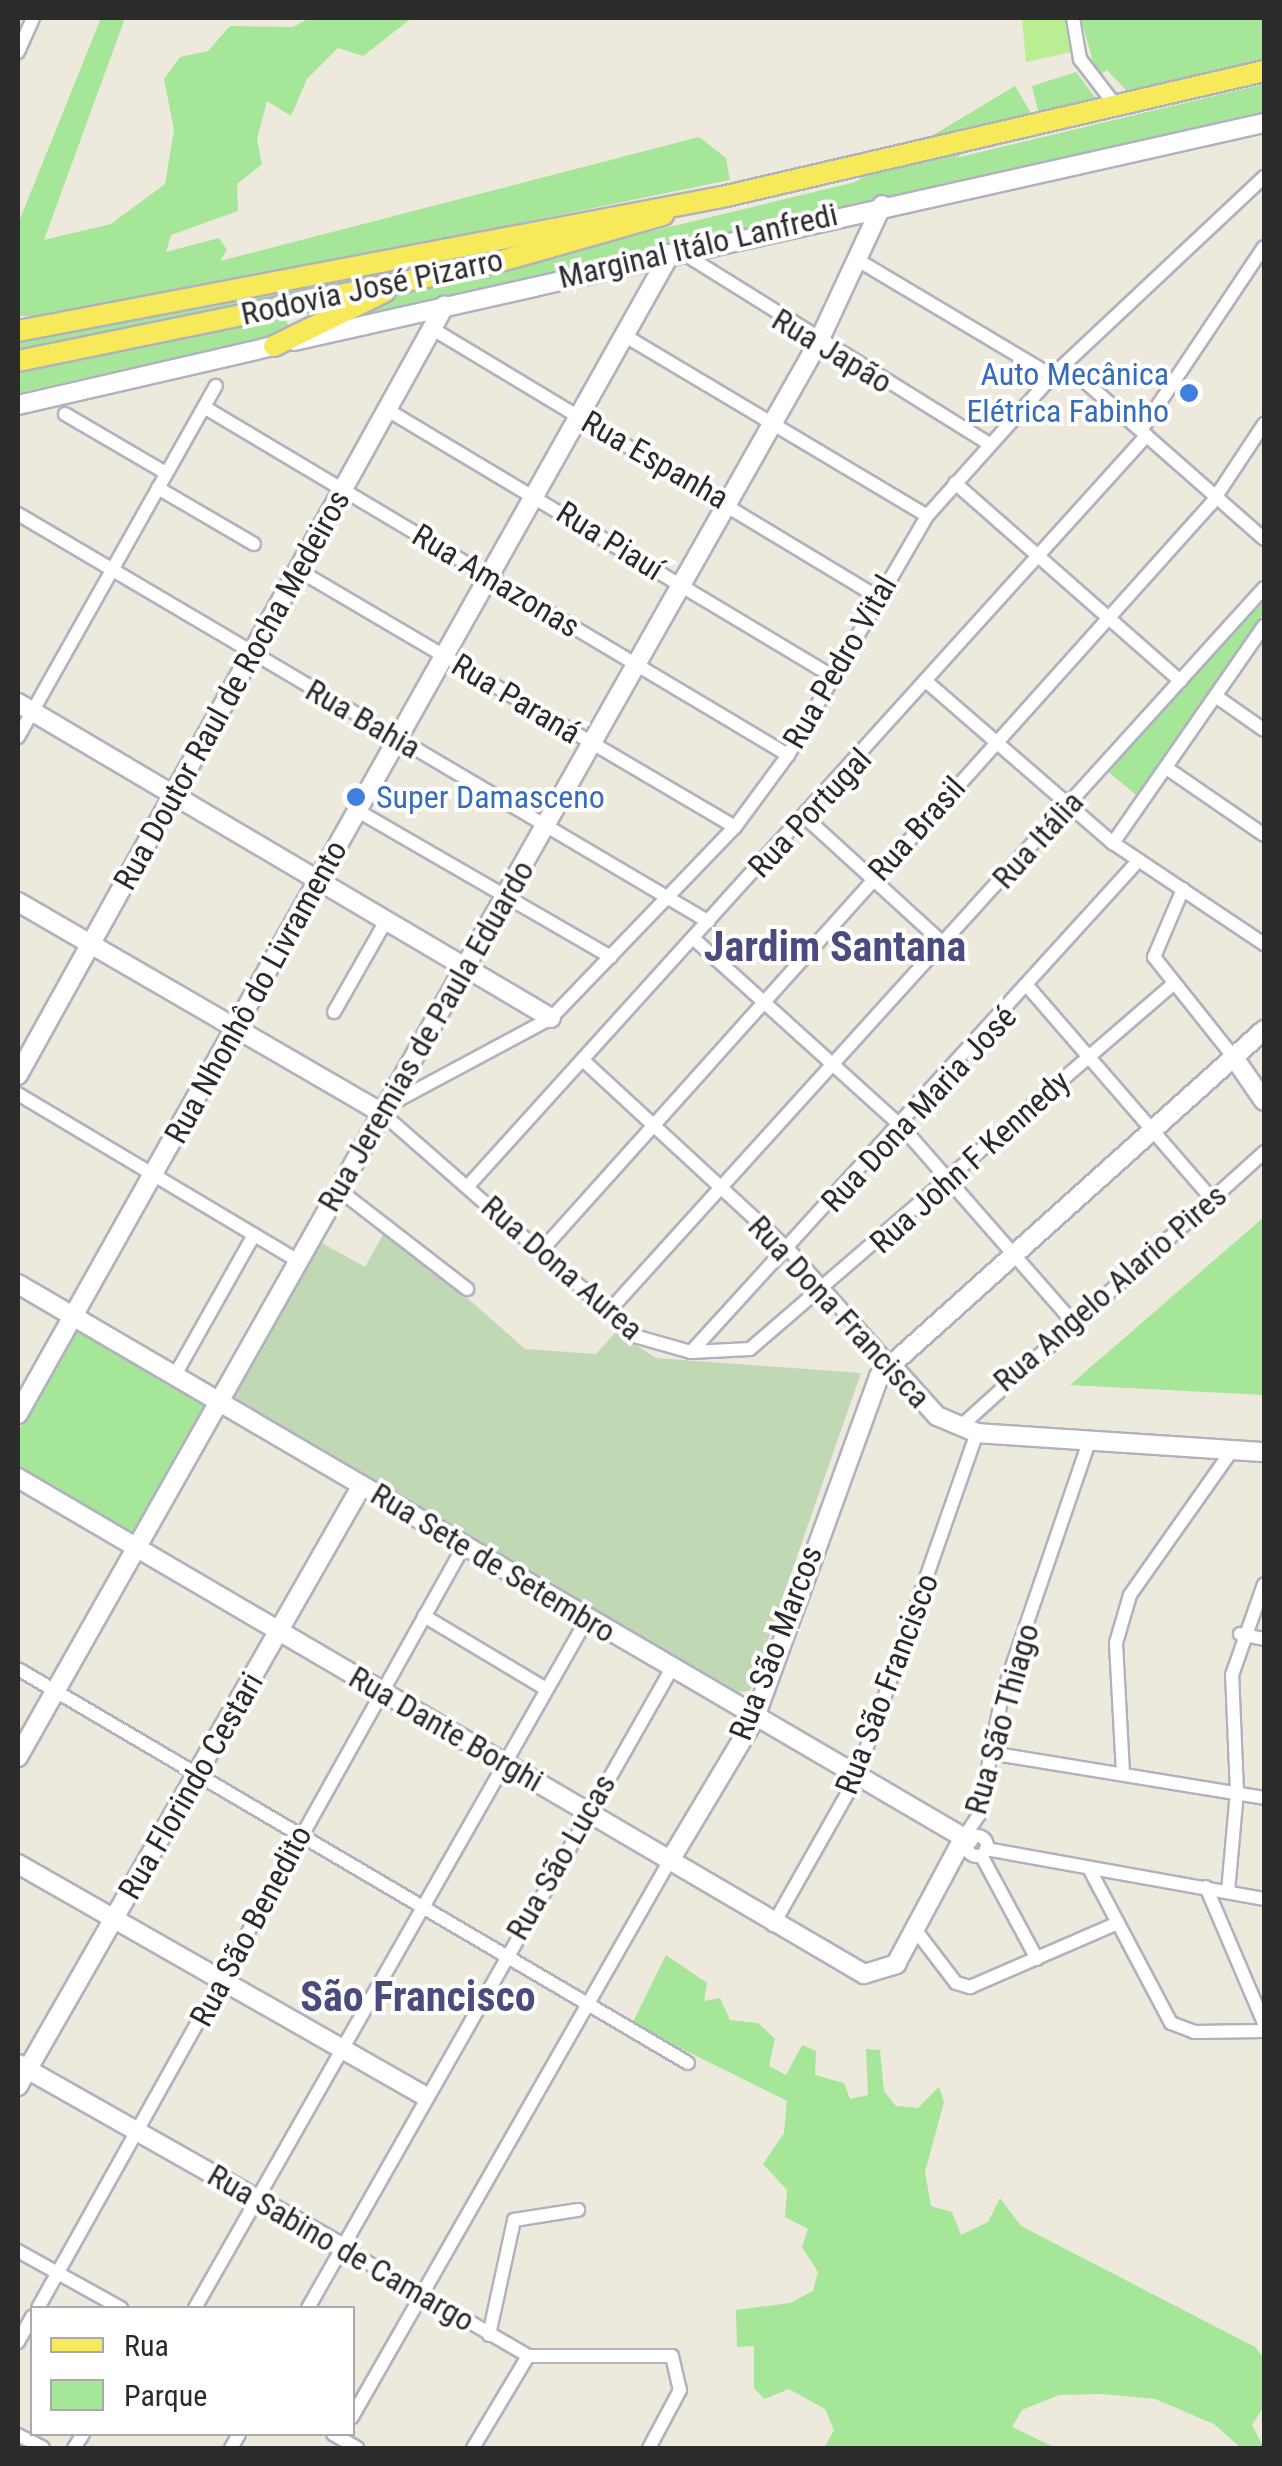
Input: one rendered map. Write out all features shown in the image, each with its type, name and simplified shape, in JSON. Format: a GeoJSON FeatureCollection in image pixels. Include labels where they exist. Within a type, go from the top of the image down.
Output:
{"type":"FeatureCollection","features":[{"type":"Feature","properties":{"kind":"main road","name":"Rodovia José Pizarro"},"geometry":{"type":"LineString","coordinates":[[18,361],[414,278],[722,196],[1264,71]]}},
{"type":"Feature","properties":{"kind":"main road","name":"Rodovia José Pizarro"},"geometry":{"type":"LineString","coordinates":[[18,324],[64,321],[722,196]]}},
{"type":"Feature","properties":{"kind":"main road"},"geometry":{"type":"LineString","coordinates":[[274,346],[414,278]]}},
{"type":"Feature","properties":{"kind":"street"},"geometry":{"type":"LineString","coordinates":[[18,52],[32,18]]}},
{"type":"Feature","properties":{"kind":"street"},"geometry":{"type":"LineString","coordinates":[[1072,18],[1080,59],[1116,106]]}},
{"type":"Feature","properties":{"kind":"street","name":"Marginal Itálo Lanfredi"},"geometry":{"type":"LineString","coordinates":[[18,405],[882,204],[1264,123]]}},
{"type":"Feature","properties":{"kind":"street","name":"Rua Pedro Vital"},"geometry":{"type":"LineString","coordinates":[[384,1110],[551,1018],[735,827],[788,754],[876,596],[927,516],[988,443],[1052,376],[1261,185]]}},
{"type":"Feature","properties":{"kind":"street","name":"Rua Jeremias de Paula Eduardo"},"geometry":{"type":"LineString","coordinates":[[18,1757],[818,343],[861,262],[882,204]]}},
{"type":"Feature","properties":{"kind":"street","name":"Rua Portugal"},"geometry":{"type":"LineString","coordinates":[[468,1186],[586,1063],[1038,559],[1144,432],[1264,247]]}},
{"type":"Feature","properties":{"kind":"street","name":"Rua Nhonhô do Livramento"},"geometry":{"type":"LineString","coordinates":[[18,1414],[238,1028],[534,494],[676,253]]}},
{"type":"Feature","properties":{"kind":"street","name":"Rua Japão"},"geometry":{"type":"LineString","coordinates":[[676,253],[818,343],[988,443]]}},
{"type":"Feature","properties":{"kind":"street"},"geometry":{"type":"LineString","coordinates":[[861,262],[1052,376]]}},
{"type":"Feature","properties":{"kind":"street","name":"Rua Doutor Raul de Rocha Medeiros"},"geometry":{"type":"LineString","coordinates":[[18,1075],[445,305]]}},
{"type":"Feature","properties":{"kind":"street","name":"Rua Espanha"},"geometry":{"type":"LineString","coordinates":[[430,328],[728,502],[876,596]]}},
{"type":"Feature","properties":{"kind":"street"},"geometry":{"type":"LineString","coordinates":[[627,336],[927,516]]}},
{"type":"Feature","properties":{"kind":"street"},"geometry":{"type":"LineString","coordinates":[[1065,364],[1264,540]]}},
{"type":"Feature","properties":{"kind":"street"},"geometry":{"type":"LineString","coordinates":[[18,736],[25,707],[112,570],[216,386]]}},
{"type":"Feature","properties":{"kind":"street","name":"Rua Amazonas"},"geometry":{"type":"LineString","coordinates":[[204,407],[788,754]]}},
{"type":"Feature","properties":{"kind":"street","name":"Rua Piauí"},"geometry":{"type":"LineString","coordinates":[[386,409],[534,494],[832,676]]}},
{"type":"Feature","properties":{"kind":"street"},"geometry":{"type":"LineString","coordinates":[[65,414],[166,473]]}},
{"type":"Feature","properties":{"kind":"street","name":"Rua Brasil"},"geometry":{"type":"LineString","coordinates":[[540,1252],[1216,498],[1264,424]]}},
{"type":"Feature","properties":{"kind":"street"},"geometry":{"type":"LineString","coordinates":[[955,484],[1180,681]]}},
{"type":"Feature","properties":{"kind":"street"},"geometry":{"type":"LineString","coordinates":[[158,488],[254,544]]}},
{"type":"Feature","properties":{"kind":"street","name":"Rua Bahia"},"geometry":{"type":"LineString","coordinates":[[18,514],[398,741],[547,821],[671,894],[709,922]]}},
{"type":"Feature","properties":{"kind":"street","name":"Rua Paraná"},"geometry":{"type":"LineString","coordinates":[[298,570],[735,827]]}},
{"type":"Feature","properties":{"kind":"street","name":"Rua Itália"},"geometry":{"type":"LineString","coordinates":[[608,1312],[1264,588]]}},
{"type":"Feature","properties":{"kind":"street"},"geometry":{"type":"LineString","coordinates":[[1113,843],[1168,770],[1264,626]]}},
{"type":"Feature","properties":{"kind":"street"},"geometry":{"type":"LineString","coordinates":[[928,683],[1113,843],[1264,944]]}},
{"type":"Feature","properties":{"kind":"street"},"geometry":{"type":"LineString","coordinates":[[1217,697],[1264,730]]}},
{"type":"Feature","properties":{"kind":"street"},"geometry":{"type":"LineString","coordinates":[[25,707],[383,926],[551,1018]]}},
{"type":"Feature","properties":{"kind":"street"},"geometry":{"type":"LineString","coordinates":[[1168,770],[1264,835]]}},
{"type":"Feature","properties":{"kind":"street"},"geometry":{"type":"LineString","coordinates":[[358,811],[611,957]]}},
{"type":"Feature","properties":{"kind":"street"},"geometry":{"type":"LineString","coordinates":[[806,818],[944,944]]}},
{"type":"Feature","properties":{"kind":"street","name":"Rua Dona Maria José"},"geometry":{"type":"LineString","coordinates":[[691,1352],[1030,989],[1138,860]]}},
{"type":"Feature","properties":{"kind":"street"},"geometry":{"type":"LineString","coordinates":[[1183,889],[1153,949],[1172,985],[1235,1059],[1264,1101]]}},
{"type":"Feature","properties":{"kind":"street"},"geometry":{"type":"LineString","coordinates":[[18,902],[384,1110]]}},
{"type":"Feature","properties":{"kind":"street"},"geometry":{"type":"LineString","coordinates":[[334,1012],[383,926]]}},
{"type":"Feature","properties":{"kind":"street"},"geometry":{"type":"LineString","coordinates":[[694,939],[762,1005],[903,1128],[1072,1321]]}},
{"type":"Feature","properties":{"kind":"street","name":"Rua John F Kennedy"},"geometry":{"type":"LineString","coordinates":[[770,1342],[1172,985]]}},
{"type":"Feature","properties":{"kind":"street"},"geometry":{"type":"LineString","coordinates":[[1030,989],[1211,1198]]}},
{"type":"Feature","properties":{"kind":"street","name":"Rua São Marcos"},"geometry":{"type":"LineString","coordinates":[[355,2412],[582,2003],[754,1720],[864,1405],[891,1366],[1264,1030]]}},
{"type":"Feature","properties":{"kind":"street","name":"Rua Dona Francisca"},"geometry":{"type":"LineString","coordinates":[[586,1063],[788,1250],[891,1366],[968,1430]]}},
{"type":"Feature","properties":{"kind":"street"},"geometry":{"type":"LineString","coordinates":[[18,1094],[298,1261]]}},
{"type":"Feature","properties":{"kind":"street","name":"Rua Dona Aurea"},"geometry":{"type":"LineString","coordinates":[[384,1110],[608,1312],[650,1344],[691,1352],[770,1342]]}},
{"type":"Feature","properties":{"kind":"street","name":"Rua Angelo Alario Pires"},"geometry":{"type":"LineString","coordinates":[[968,1430],[1072,1321],[1264,1152]]}},
{"type":"Feature","properties":{"kind":"street"},"geometry":{"type":"LineString","coordinates":[[338,1190],[467,1289]]}},
{"type":"Feature","properties":{"kind":"street"},"geometry":{"type":"LineString","coordinates":[[175,1375],[254,1235]]}},
{"type":"Feature","properties":{"kind":"street","name":"Rua Sete de Setembro"},"geometry":{"type":"LineString","coordinates":[[18,1284],[465,1544],[754,1720],[975,1845]]}},
{"type":"Feature","properties":{"kind":"street"},"geometry":{"type":"LineString","coordinates":[[968,1430],[1264,1452]]}},
{"type":"Feature","properties":{"kind":"street","name":"Rua São Francisco"},"geometry":{"type":"LineString","coordinates":[[773,1925],[856,1778],[968,1430]]}},
{"type":"Feature","properties":{"kind":"street","name":"Rua São Thiago"},"geometry":{"type":"LineString","coordinates":[[875,1977],[918,1932],[975,1845],[990,1754],[1090,1439]]}},
{"type":"Feature","properties":{"kind":"street"},"geometry":{"type":"LineString","coordinates":[[1122,1774],[1116,1643],[1130,1595],[1233,1450]]}},
{"type":"Feature","properties":{"kind":"street","name":"Rua Dante Borghi"},"geometry":{"type":"LineString","coordinates":[[18,1478],[773,1925],[875,1977]]}},
{"type":"Feature","properties":{"kind":"street","name":"Rua Florindo Cestari"},"geometry":{"type":"LineString","coordinates":[[18,2086],[22,2066],[113,1922],[362,1485]]}},
{"type":"Feature","properties":{"kind":"street","name":"Rua São Benedito"},"geometry":{"type":"LineString","coordinates":[[39,2306],[141,2131],[225,1980],[300,1833],[465,1544]]}},
{"type":"Feature","properties":{"kind":"street"},"geometry":{"type":"LineString","coordinates":[[1228,1892],[1238,1792],[1232,1675],[1240,1634],[1264,1584]]}},
{"type":"Feature","properties":{"kind":"street"},"geometry":{"type":"LineString","coordinates":[[424,1616],[546,1688]]}},
{"type":"Feature","properties":{"kind":"street"},"geometry":{"type":"LineString","coordinates":[[196,2306],[587,1619]]}},
{"type":"Feature","properties":{"kind":"street"},"geometry":{"type":"LineString","coordinates":[[1240,1634],[1264,1640]]}},
{"type":"Feature","properties":{"kind":"street"},"geometry":{"type":"LineString","coordinates":[[18,1669],[688,2063]]}},
{"type":"Feature","properties":{"kind":"street","name":"Rua São Lucas"},"geometry":{"type":"LineString","coordinates":[[309,2306],[503,1956],[671,1670]]}},
{"type":"Feature","properties":{"kind":"street"},"geometry":{"type":"LineString","coordinates":[[990,1754],[1264,1798]]}},
{"type":"Feature","properties":{"kind":"street"},"geometry":{"type":"LineString","coordinates":[[975,1845],[1091,1872],[1264,1899]]}},
{"type":"Feature","properties":{"kind":"street"},"geometry":{"type":"LineString","coordinates":[[975,1845],[1037,1959]]}},
{"type":"Feature","properties":{"kind":"street"},"geometry":{"type":"LineString","coordinates":[[18,1864],[113,1922],[225,1980],[425,2096]]}},
{"type":"Feature","properties":{"kind":"street"},"geometry":{"type":"LineString","coordinates":[[1091,1872],[1164,2014],[1184,2031],[1264,2027],[1206,1887]]}},
{"type":"Feature","properties":{"kind":"street"},"geometry":{"type":"LineString","coordinates":[[918,1932],[962,1986],[1037,1959],[1118,1923]]}},
{"type":"Feature","properties":{"kind":"street","name":"Rua Sabino de Camargo"},"geometry":{"type":"LineString","coordinates":[[22,2066],[528,2356],[659,2354],[680,2363],[680,2390],[649,2448]]}},
{"type":"Feature","properties":{"kind":"street"},"geometry":{"type":"LineString","coordinates":[[489,2335],[514,2220],[578,2210]]}},
{"type":"Feature","properties":{"kind":"street"},"geometry":{"type":"LineString","coordinates":[[18,2251],[117,2306]]}},
{"type":"Feature","properties":{"kind":"street"},"geometry":{"type":"LineString","coordinates":[[473,2448],[528,2356]]}},
{"type":"Feature","properties":{"kind":"street"},"geometry":{"type":"LineString","coordinates":[[18,2435],[43,2448]]}},
{"type":"Feature","properties":{"kind":"street"},"geometry":{"type":"LineString","coordinates":[[338,2438],[358,2448]]}},
{"type":"Feature","properties":{"kind":"green space"},"geometry":{"type":"Polygon","coordinates":[[[101,18],[125,18],[44,240],[111,224],[165,184],[174,130],[164,79],[180,57],[208,51],[230,26],[293,27],[310,18],[412,18],[363,56],[338,48],[307,79],[291,116],[267,101],[257,139],[262,164],[237,184],[238,211],[171,235],[166,252],[219,238],[227,250],[220,261],[699,137],[726,158],[730,180],[66,316],[18,316],[18,224],[101,18]]]}},
{"type":"Feature","properties":{"kind":"green space"},"geometry":{"type":"Polygon","coordinates":[[[1022,18],[1068,18],[1072,52],[1026,62],[1022,18]]]}},
{"type":"Feature","properties":{"kind":"green space"},"geometry":{"type":"Polygon","coordinates":[[[1081,18],[1264,18],[1264,63],[1129,93],[1107,70],[1097,77],[1081,18]]]}},
{"type":"Feature","properties":{"kind":"green space"},"geometry":{"type":"Polygon","coordinates":[[[1076,72],[1097,100],[1039,115],[1032,86],[1076,72]]]}},
{"type":"Feature","properties":{"kind":"green space"},"geometry":{"type":"Polygon","coordinates":[[[1264,84],[1264,118],[325,325],[415,288],[1264,84]]]}},
{"type":"Feature","properties":{"kind":"green space"},"geometry":{"type":"Polygon","coordinates":[[[1015,86],[1031,113],[842,226],[826,200],[1015,86]]]}},
{"type":"Feature","properties":{"kind":"green space"},"geometry":{"type":"Polygon","coordinates":[[[640,215],[490,255],[18,352],[18,340],[640,215]]]}},
{"type":"Feature","properties":{"kind":"green space"},"geometry":{"type":"Polygon","coordinates":[[[283,317],[289,326],[267,337],[18,393],[18,370],[283,317]]]}},
{"type":"Feature","properties":{"kind":"green space"},"geometry":{"type":"Polygon","coordinates":[[[1264,599],[1264,613],[1140,798],[1106,770],[1264,599]]]}},
{"type":"Feature","properties":{"kind":"green space"},"geometry":{"type":"Polygon","coordinates":[[[1264,1217],[1264,1395],[1070,1385],[1264,1217]]]}},
{"type":"Feature","properties":{"kind":"green space"},"geometry":{"type":"Polygon","coordinates":[[[387,1227],[525,1349],[596,1354],[616,1332],[656,1358],[861,1373],[750,1691],[737,1692],[228,1397],[320,1242],[365,1267],[387,1227]]]}},
{"type":"Feature","properties":{"kind":"green space"},"geometry":{"type":"Polygon","coordinates":[[[78,1328],[204,1405],[133,1534],[18,1467],[18,1432],[78,1328]]]}},
{"type":"Feature","properties":{"kind":"green space"},"geometry":{"type":"Polygon","coordinates":[[[666,1955],[707,1983],[704,2001],[720,1998],[730,2020],[758,2023],[775,2039],[769,2066],[786,2075],[802,2045],[816,2051],[815,2075],[844,2083],[850,2099],[868,2095],[866,2049],[880,2050],[884,2091],[896,2106],[918,2108],[939,2087],[944,2102],[925,2172],[931,2206],[952,2212],[961,2235],[988,2222],[1000,2198],[1021,2226],[1255,2347],[1264,2358],[1264,2406],[1252,2425],[1264,2448],[1241,2448],[1214,2424],[1155,2399],[1103,2394],[1059,2395],[1022,2410],[1012,2427],[1056,2448],[824,2448],[834,2430],[825,2409],[789,2389],[764,2399],[754,2388],[754,2346],[737,2347],[736,2310],[790,2303],[813,2291],[818,2272],[802,2247],[808,2229],[785,2217],[787,2190],[763,2164],[784,2133],[787,2101],[632,2024],[666,1955]]]}},
{"type":"Feature","properties":{"kind":"place","name":"Auto Mecânica Elétrica Fabinho"},"geometry":{"type":"Point","coordinates":[1189,393]}},
{"type":"Feature","properties":{"kind":"place","name":"Super Damasceno"},"geometry":{"type":"Point","coordinates":[356,797]}},
{"type":"Feature","properties":{"kind":"district","name":"Jardim Santana"},"geometry":{"type":"Point","coordinates":[835,947]}},
{"type":"Feature","properties":{"kind":"district","name":"São Francisco"},"geometry":{"type":"Point","coordinates":[418,1997]}}]}
